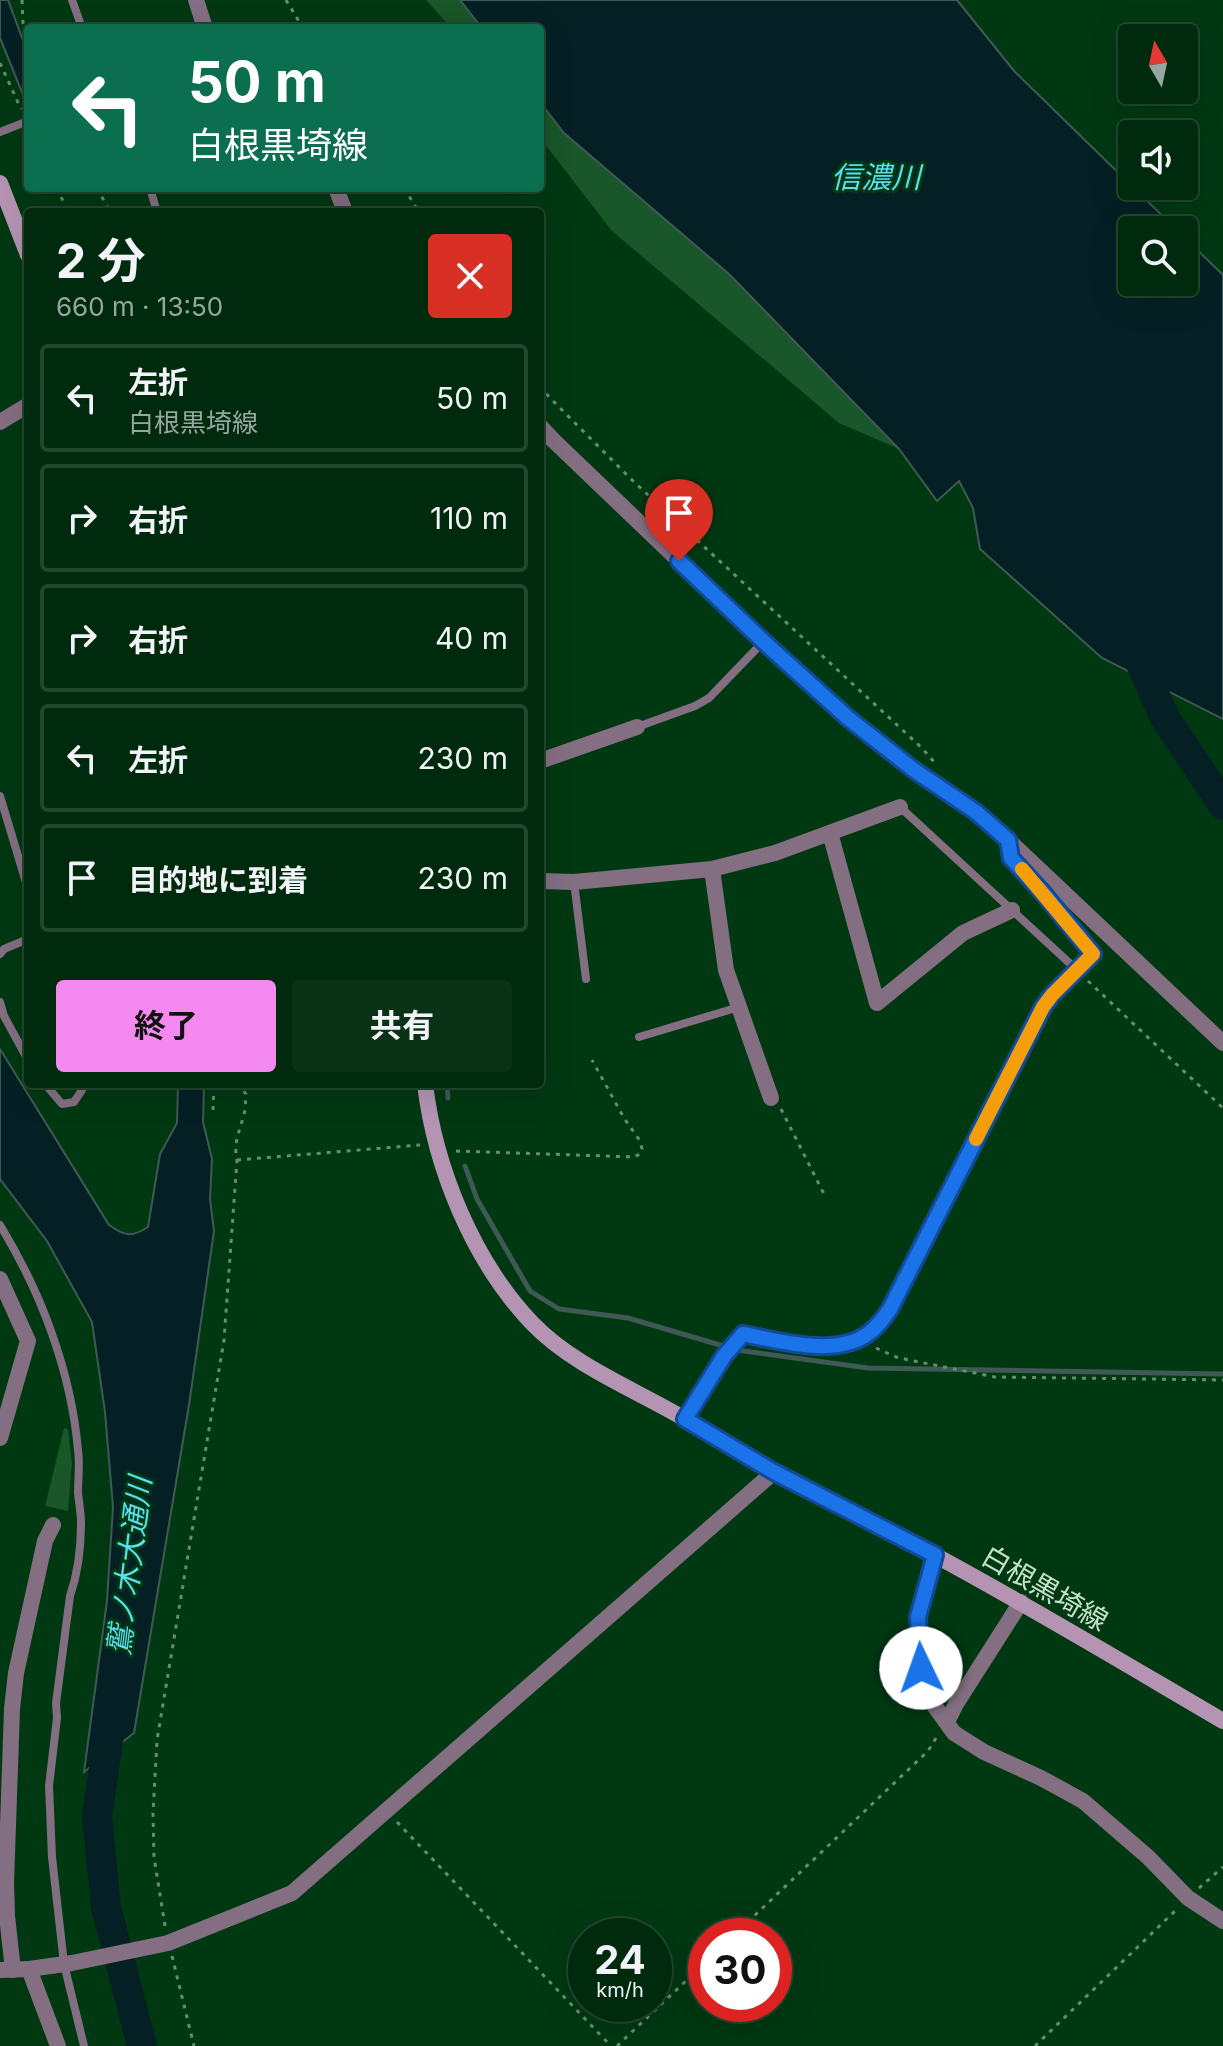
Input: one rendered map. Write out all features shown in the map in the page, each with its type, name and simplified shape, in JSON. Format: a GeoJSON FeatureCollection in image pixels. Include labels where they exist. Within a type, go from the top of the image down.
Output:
{"type":"FeatureCollection","features":[{"type":"Feature","properties":{"kind":"main road"},"geometry":{"type":"LineString","coordinates":[[0,183],[24,245]]}},
{"type":"Feature","properties":{"kind":"main road","name":"白根黒埼線"},"geometry":{"type":"LineString","coordinates":[[426,1088],[437,1147],[460,1212],[484,1259],[506,1294],[534,1325],[569,1354],[774,1472],[1021,1602],[1223,1721]]}},
{"type":"Feature","properties":{"kind":"street"},"geometry":{"type":"LineString","coordinates":[[196,0],[204,24]]}},
{"type":"Feature","properties":{"kind":"street"},"geometry":{"type":"LineString","coordinates":[[0,422],[24,407]]}},
{"type":"Feature","properties":{"kind":"street"},"geometry":{"type":"LineString","coordinates":[[544,430],[764,642],[848,718],[914,770],[976,812],[1223,1043]]}},
{"type":"Feature","properties":{"kind":"street"},"geometry":{"type":"LineString","coordinates":[[544,760],[637,727]]}},
{"type":"Feature","properties":{"kind":"street"},"geometry":{"type":"LineString","coordinates":[[544,881],[574,882],[712,869],[775,853],[900,807]]}},
{"type":"Feature","properties":{"kind":"street"},"geometry":{"type":"LineString","coordinates":[[830,833],[877,1003],[963,933],[1012,910]]}},
{"type":"Feature","properties":{"kind":"street"},"geometry":{"type":"LineString","coordinates":[[685,1419],[724,1356],[743,1334],[809,1346],[830,1346],[867,1335],[890,1309],[1043,1007],[1093,954],[1011,858],[1008,840]]}},
{"type":"Feature","properties":{"kind":"street"},"geometry":{"type":"LineString","coordinates":[[712,869],[726,970],[771,1098]]}},
{"type":"Feature","properties":{"kind":"street"},"geometry":{"type":"LineString","coordinates":[[0,1279],[28,1341],[0,1438]]}},
{"type":"Feature","properties":{"kind":"street"},"geometry":{"type":"LineString","coordinates":[[14,1970],[68,1964],[164,1944],[292,1893],[774,1472]]}},
{"type":"Feature","properties":{"kind":"street"},"geometry":{"type":"LineString","coordinates":[[53,1525],[45,1541],[16,1673],[6,1883],[14,1970],[58,2046]]}},
{"type":"Feature","properties":{"kind":"street"},"geometry":{"type":"LineString","coordinates":[[935,1555],[918,1617],[918,1647],[923,1690],[954,1733],[984,1752],[1083,1801],[1148,1857],[1188,1898],[1223,1921]]}},
{"type":"Feature","properties":{"kind":"street"},"geometry":{"type":"LineString","coordinates":[[947,1722],[1021,1602]]}},
{"type":"Feature","properties":{"kind":"lane"},"geometry":{"type":"LineString","coordinates":[[72,0],[81,24]]}},
{"type":"Feature","properties":{"kind":"lane"},"geometry":{"type":"LineString","coordinates":[[0,132],[24,123]]}},
{"type":"Feature","properties":{"kind":"lane"},"geometry":{"type":"LineString","coordinates":[[637,727],[709,698],[764,642]]}},
{"type":"Feature","properties":{"kind":"lane"},"geometry":{"type":"LineString","coordinates":[[0,796],[24,876]]}},
{"type":"Feature","properties":{"kind":"lane"},"geometry":{"type":"LineString","coordinates":[[900,807],[1077,970]]}},
{"type":"Feature","properties":{"kind":"lane"},"geometry":{"type":"LineString","coordinates":[[574,882],[586,979]]}},
{"type":"Feature","properties":{"kind":"lane"},"geometry":{"type":"LineString","coordinates":[[0,954],[4,949],[24,941]]}},
{"type":"Feature","properties":{"kind":"lane"},"geometry":{"type":"LineString","coordinates":[[0,1002],[24,1053]]}},
{"type":"Feature","properties":{"kind":"lane"},"geometry":{"type":"LineString","coordinates":[[639,1037],[739,1007]]}},
{"type":"Feature","properties":{"kind":"lane"},"geometry":{"type":"LineString","coordinates":[[48,1088],[62,1104],[74,1102],[82,1088]]}},
{"type":"Feature","properties":{"kind":"lane"},"geometry":{"type":"LineString","coordinates":[[0,1225],[24,1267],[48,1323],[69,1394],[79,1453],[81,1525],[56,1703],[49,1786],[52,1857],[84,2046]]}},
{"type":"Feature","properties":{"kind":"path"},"geometry":{"type":"LineString","coordinates":[[22,0],[24,25]]}},
{"type":"Feature","properties":{"kind":"path"},"geometry":{"type":"LineString","coordinates":[[286,0],[301,24]]}},
{"type":"Feature","properties":{"kind":"path"},"geometry":{"type":"LineString","coordinates":[[0,63],[22,112]]}},
{"type":"Feature","properties":{"kind":"path"},"geometry":{"type":"LineString","coordinates":[[544,391],[633,481],[922,748],[940,769]]}},
{"type":"Feature","properties":{"kind":"path"},"geometry":{"type":"LineString","coordinates":[[1077,970],[1223,1108]]}},
{"type":"Feature","properties":{"kind":"path"},"geometry":{"type":"LineString","coordinates":[[237,1160],[437,1147],[634,1157],[642,1149],[640,1141],[592,1060]]}},
{"type":"Feature","properties":{"kind":"path"},"geometry":{"type":"LineString","coordinates":[[213,1110],[214,1088]]}},
{"type":"Feature","properties":{"kind":"path"},"geometry":{"type":"LineString","coordinates":[[194,2046],[164,1944],[154,1857],[153,1813],[157,1740],[224,1340],[237,1160],[235,1149],[245,1111],[246,1094],[241,1088]]}},
{"type":"Feature","properties":{"kind":"path"},"geometry":{"type":"LineString","coordinates":[[771,1098],[783,1111],[826,1198]]}},
{"type":"Feature","properties":{"kind":"path"},"geometry":{"type":"LineString","coordinates":[[867,1335],[877,1350],[896,1357],[995,1377],[1223,1380]]}},
{"type":"Feature","properties":{"kind":"path"},"geometry":{"type":"LineString","coordinates":[[752,1918],[928,1751],[947,1722]]}},
{"type":"Feature","properties":{"kind":"path"},"geometry":{"type":"LineString","coordinates":[[386,1811],[611,2046]]}},
{"type":"Feature","properties":{"kind":"path"},"geometry":{"type":"LineString","coordinates":[[1035,2046],[1223,1867]]}},
{"type":"Feature","properties":{"kind":"path"},"geometry":{"type":"LineString","coordinates":[[617,2046],[688,1979]]}},
{"type":"Feature","properties":{"kind":"green space"},"geometry":{"type":"Polygon","coordinates":[[[426,0],[460,0],[479,24],[447,24],[426,0]]]}},
{"type":"Feature","properties":{"kind":"green space"},"geometry":{"type":"Polygon","coordinates":[[[544,107],[564,133],[729,274],[899,449],[839,423],[612,231],[544,143],[544,107]]]}},
{"type":"Feature","properties":{"kind":"green space"},"geometry":{"type":"Polygon","coordinates":[[[64,1428],[68,1429],[72,1463],[68,1511],[45,1506],[64,1428]]]}},
{"type":"Feature","properties":{"kind":"water"},"geometry":{"type":"Polygon","coordinates":[[[0,0],[8,0],[24,43],[24,97],[0,38],[0,0]]]}},
{"type":"Feature","properties":{"kind":"water","name":"信濃川"},"geometry":{"type":"Polygon","coordinates":[[[460,0],[957,0],[1015,72],[1118,172],[1118,200],[1146,200],[1163,216],[1118,216],[1118,296],[1198,296],[1198,251],[1223,275],[1223,719],[1102,658],[980,549],[973,508],[959,481],[937,501],[899,449],[729,274],[564,133],[544,107],[544,24],[479,24],[460,0]]]}},
{"type":"Feature","properties":{"kind":"water"},"geometry":{"type":"Polygon","coordinates":[[[0,1049],[109,1225],[128,1234],[148,1227],[160,1154],[177,1123],[178,1088],[204,1088],[203,1122],[212,1159],[210,1199],[214,1231],[189,1405],[134,1733],[84,1772],[107,1601],[113,1507],[105,1412],[92,1322],[47,1241],[0,1179],[0,1049]]]}},
{"type":"Feature","properties":{"kind":"waterway","name":"信濃川"},"geometry":{"type":"LineString","coordinates":[[1133,646],[1165,718],[1223,805]]}},
{"type":"Feature","properties":{"kind":"waterway"},"geometry":{"type":"LineString","coordinates":[[447,1088],[448,1098]]}},
{"type":"Feature","properties":{"kind":"waterway"},"geometry":{"type":"LineString","coordinates":[[465,1166],[477,1199],[530,1291],[559,1309],[628,1318],[737,1350],[868,1368],[1223,1374]]}},
{"type":"Feature","properties":{"kind":"waterway","name":"鷲ノ木大通川"},"geometry":{"type":"LineString","coordinates":[[112,1714],[97,1816],[106,1907],[142,2046]]}},
{"type":"Feature","properties":{"kind":"slow traffic"},"geometry":{"type":"LineString","coordinates":[[976,1139],[1043,1007],[1093,954],[1022,869]]}},
{"type":"Feature","properties":{"kind":"route"},"geometry":{"type":"LineString","coordinates":[[679,561],[848,718],[914,770],[976,812],[1008,840],[1011,858],[1093,954],[1043,1007],[890,1309],[880,1323],[867,1335],[830,1346],[809,1346],[743,1334],[724,1356],[685,1419],[774,1472],[935,1555],[918,1617],[921,1668]]}}]}
